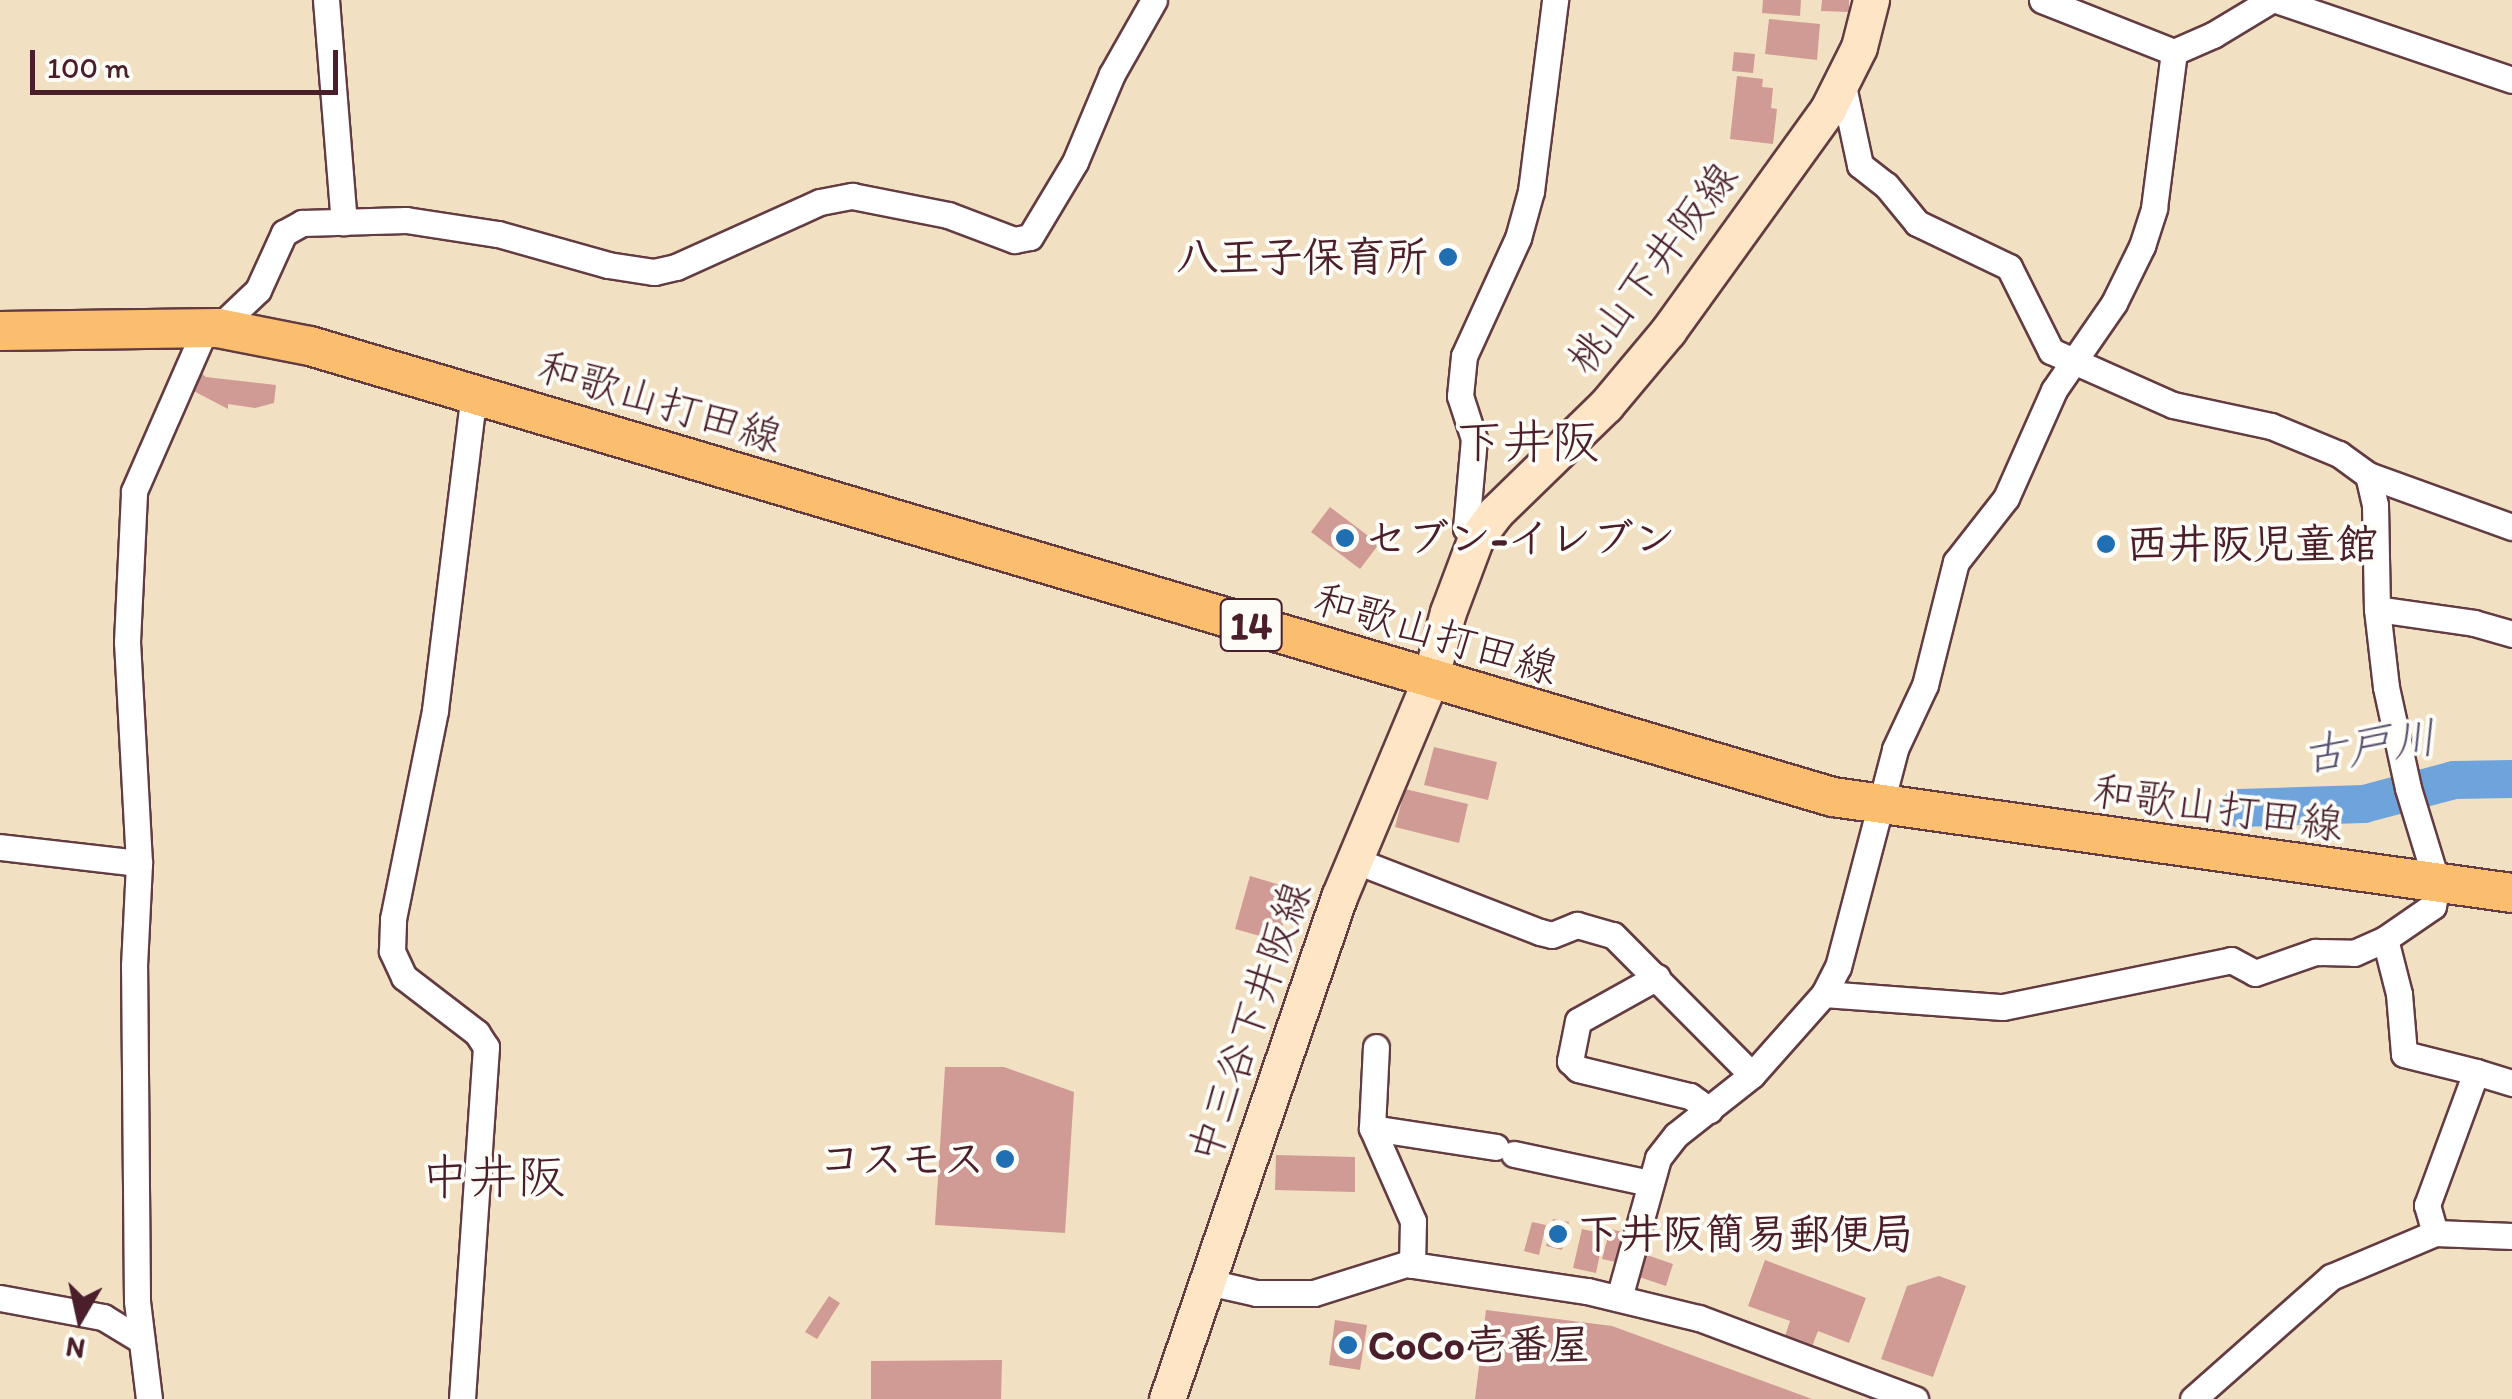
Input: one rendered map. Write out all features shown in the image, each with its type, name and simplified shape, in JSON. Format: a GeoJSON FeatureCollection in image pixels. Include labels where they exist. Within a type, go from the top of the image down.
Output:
{"type":"FeatureCollection","features":[{"type":"Feature","properties":{"kind":"main road","name":"桃山下井阪線"},"geometry":{"type":"LineString","coordinates":[[1430,680],[1448,612],[1475,540],[1496,512],[1606,405],[1668,331],[1828,109],[1859,47],[1871,0]]}},
{"type":"Feature","properties":{"kind":"main road","name":"和歌山打田線"},"geometry":{"type":"LineString","coordinates":[[0,331],[212,328],[310,346],[1430,680],[1834,796],[2512,893]]}},
{"type":"Feature","properties":{"kind":"main road","name":"中三谷下井阪線"},"geometry":{"type":"LineString","coordinates":[[1168,1399],[1354,860],[1430,680]]}},
{"type":"Feature","properties":{"kind":"street"},"geometry":{"type":"LineString","coordinates":[[326,0],[344,222]]}},
{"type":"Feature","properties":{"kind":"street"},"geometry":{"type":"LineString","coordinates":[[149,1399],[139,1338],[134,966],[139,863],[127,642],[134,491],[212,328],[258,290],[284,233],[302,223],[406,220],[498,234],[608,265],[654,272],[676,267],[820,202],[852,196],[948,215],[1014,240],[1030,238],[1075,162],[1112,74],[1154,0]]}},
{"type":"Feature","properties":{"kind":"street"},"geometry":{"type":"LineString","coordinates":[[1475,540],[1466,528],[1474,439],[1460,396],[1464,356],[1518,238],[1531,191],[1555,0]]}},
{"type":"Feature","properties":{"kind":"street"},"geometry":{"type":"LineString","coordinates":[[2042,0],[2174,52],[2214,35],[2274,0],[2512,80]]}},
{"type":"Feature","properties":{"kind":"street"},"geometry":{"type":"LineString","coordinates":[[1619,1298],[1649,1183],[1667,1146],[1752,1074],[1824,994],[1838,967],[1883,804],[1894,749],[1925,685],[1956,562],[2006,498],[2039,421],[2074,360],[2114,303],[2142,246],[2154,208],[2174,52]]}},
{"type":"Feature","properties":{"kind":"street"},"geometry":{"type":"LineString","coordinates":[[1842,81],[1860,165],[1886,184],[1918,222],[2009,267],[2051,351],[2173,405],[2271,426],[2338,454],[2368,475],[2512,527]]}},
{"type":"Feature","properties":{"kind":"street"},"geometry":{"type":"LineString","coordinates":[[462,1399],[486,1048],[477,1033],[404,977],[392,951],[393,919],[435,710],[474,392]]}},
{"type":"Feature","properties":{"kind":"street"},"geometry":{"type":"LineString","coordinates":[[1824,994],[2003,1007],[2231,960],[2256,973],[2315,952],[2354,953],[2385,940],[2433,906],[2437,883],[2386,687],[2376,609],[2375,506],[2368,475]]}},
{"type":"Feature","properties":{"kind":"street"},"geometry":{"type":"LineString","coordinates":[[2376,609],[2474,623],[2512,634]]}},
{"type":"Feature","properties":{"kind":"street"},"geometry":{"type":"LineString","coordinates":[[0,846],[139,863]]}},
{"type":"Feature","properties":{"kind":"street"},"geometry":{"type":"LineString","coordinates":[[1354,860],[1540,932],[1552,935],[1577,926],[1613,936],[1752,1074]]}},
{"type":"Feature","properties":{"kind":"street"},"geometry":{"type":"LineString","coordinates":[[2385,940],[2399,994],[2404,1054],[2512,1083]]}},
{"type":"Feature","properties":{"kind":"street"},"geometry":{"type":"LineString","coordinates":[[1658,978],[1578,1021],[1570,1061],[1578,1070],[1690,1096],[1709,1110]]}},
{"type":"Feature","properties":{"kind":"street"},"geometry":{"type":"LineString","coordinates":[[1376,1047],[1372,1128],[1413,1221],[1412,1265]]}},
{"type":"Feature","properties":{"kind":"street"},"geometry":{"type":"LineString","coordinates":[[2436,1233],[2427,1205],[2476,1072]]}},
{"type":"Feature","properties":{"kind":"street"},"geometry":{"type":"LineString","coordinates":[[1372,1128],[1505,1151],[1649,1183]]}},
{"type":"Feature","properties":{"kind":"street"},"geometry":{"type":"LineString","coordinates":[[2193,1399],[2220,1370],[2331,1276],[2436,1233],[2512,1236]]}},
{"type":"Feature","properties":{"kind":"street"},"geometry":{"type":"LineString","coordinates":[[1208,1282],[1256,1293],[1314,1293],[1412,1265],[1619,1298],[1700,1318],[1915,1399]]}},
{"type":"Feature","properties":{"kind":"street"},"geometry":{"type":"LineString","coordinates":[[0,1298],[102,1317],[139,1338]]}},
{"type":"Feature","properties":{"kind":"building"},"geometry":{"type":"Polygon","coordinates":[[[1763,0],[1801,0],[1800,16],[1762,13],[1763,0]]]}},
{"type":"Feature","properties":{"kind":"building"},"geometry":{"type":"Polygon","coordinates":[[[1822,0],[1849,0],[1849,12],[1821,11],[1822,0]]]}},
{"type":"Feature","properties":{"kind":"building"},"geometry":{"type":"Polygon","coordinates":[[[1769,19],[1820,24],[1817,60],[1765,54],[1769,19]]]}},
{"type":"Feature","properties":{"kind":"building"},"geometry":{"type":"Polygon","coordinates":[[[1734,52],[1755,54],[1753,73],[1732,71],[1734,52]]]}},
{"type":"Feature","properties":{"kind":"building"},"geometry":{"type":"Polygon","coordinates":[[[1737,76],[1763,79],[1762,87],[1773,88],[1771,108],[1777,109],[1773,144],[1730,139],[1737,76]]]}},
{"type":"Feature","properties":{"kind":"building"},"geometry":{"type":"Polygon","coordinates":[[[196,369],[206,377],[276,385],[274,403],[255,408],[228,404],[228,409],[186,387],[196,369]]]}},
{"type":"Feature","properties":{"kind":"building","name":"セブン-イレブン"},"geometry":{"type":"Polygon","coordinates":[[[1330,507],[1379,544],[1360,569],[1311,532],[1330,507]]]}},
{"type":"Feature","properties":{"kind":"building"},"geometry":{"type":"Polygon","coordinates":[[[1434,747],[1497,762],[1488,800],[1424,785],[1434,747]]]}},
{"type":"Feature","properties":{"kind":"building"},"geometry":{"type":"Polygon","coordinates":[[[1405,789],[1468,804],[1459,843],[1395,827],[1405,789]]]}},
{"type":"Feature","properties":{"kind":"building"},"geometry":{"type":"Polygon","coordinates":[[[1250,876],[1294,889],[1278,941],[1235,929],[1250,876]]]}},
{"type":"Feature","properties":{"kind":"building","name":"コスモス"},"geometry":{"type":"Polygon","coordinates":[[[945,1067],[1004,1067],[1074,1092],[1065,1233],[935,1225],[945,1067]]]}},
{"type":"Feature","properties":{"kind":"building"},"geometry":{"type":"Polygon","coordinates":[[[1276,1155],[1355,1157],[1355,1192],[1275,1190],[1276,1155]]]}},
{"type":"Feature","properties":{"kind":"building"},"geometry":{"type":"Polygon","coordinates":[[[1553,1219],[1569,1222],[1562,1250],[1546,1246],[1553,1219]]]}},
{"type":"Feature","properties":{"kind":"building"},"geometry":{"type":"Polygon","coordinates":[[[1532,1222],[1546,1225],[1539,1255],[1524,1251],[1532,1222]]]}},
{"type":"Feature","properties":{"kind":"building"},"geometry":{"type":"Polygon","coordinates":[[[1582,1229],[1604,1234],[1596,1273],[1573,1268],[1582,1229]]]}},
{"type":"Feature","properties":{"kind":"building"},"geometry":{"type":"Polygon","coordinates":[[[1610,1229],[1627,1233],[1620,1263],[1602,1259],[1610,1229]]]}},
{"type":"Feature","properties":{"kind":"building"},"geometry":{"type":"Polygon","coordinates":[[[1644,1254],[1673,1264],[1666,1286],[1636,1276],[1644,1254]]]}},
{"type":"Feature","properties":{"kind":"building"},"geometry":{"type":"Polygon","coordinates":[[[1765,1260],[1866,1298],[1849,1343],[1818,1331],[1810,1352],[1783,1342],[1790,1321],[1748,1306],[1765,1260]]]}},
{"type":"Feature","properties":{"kind":"building"},"geometry":{"type":"Polygon","coordinates":[[[1939,1276],[1966,1286],[1933,1377],[1881,1359],[1907,1286],[1939,1276]]]}},
{"type":"Feature","properties":{"kind":"building"},"geometry":{"type":"Polygon","coordinates":[[[829,1296],[840,1303],[817,1339],[805,1332],[829,1296]]]}},
{"type":"Feature","properties":{"kind":"building"},"geometry":{"type":"Polygon","coordinates":[[[1486,1310],[1612,1326],[1812,1399],[1475,1399],[1486,1310]]]}},
{"type":"Feature","properties":{"kind":"building","name":"CoCo壱番屋"},"geometry":{"type":"Polygon","coordinates":[[[1335,1320],[1367,1325],[1360,1370],[1329,1365],[1335,1320]]]}},
{"type":"Feature","properties":{"kind":"building"},"geometry":{"type":"Polygon","coordinates":[[[1002,1360],[1001,1399],[871,1399],[871,1361],[1002,1360]]]}},
{"type":"Feature","properties":{"kind":"waterway","name":"古戸川"},"geometry":{"type":"LineString","coordinates":[[2239,808],[2364,804],[2454,780],[2512,779]]}},
{"type":"Feature","properties":{"kind":"place","name":"八王子保育所"},"geometry":{"type":"Point","coordinates":[1448,257]}},
{"type":"Feature","properties":{"kind":"place","name":"セブン-イレブン"},"geometry":{"type":"Point","coordinates":[1345,538]}},
{"type":"Feature","properties":{"kind":"place","name":"西井阪児童館"},"geometry":{"type":"Point","coordinates":[2106,544]}},
{"type":"Feature","properties":{"kind":"place","name":"コスモス"},"geometry":{"type":"Point","coordinates":[1005,1159]}},
{"type":"Feature","properties":{"kind":"place","name":"下井阪簡易郵便局"},"geometry":{"type":"Point","coordinates":[1558,1234]}},
{"type":"Feature","properties":{"kind":"place","name":"CoCo壱番屋"},"geometry":{"type":"Point","coordinates":[1348,1345]}},
{"type":"Feature","properties":{"kind":"district","name":"下井阪"},"geometry":{"type":"Point","coordinates":[1527,442]}},
{"type":"Feature","properties":{"kind":"district","name":"中井阪"},"geometry":{"type":"Point","coordinates":[493,1177]}}]}
